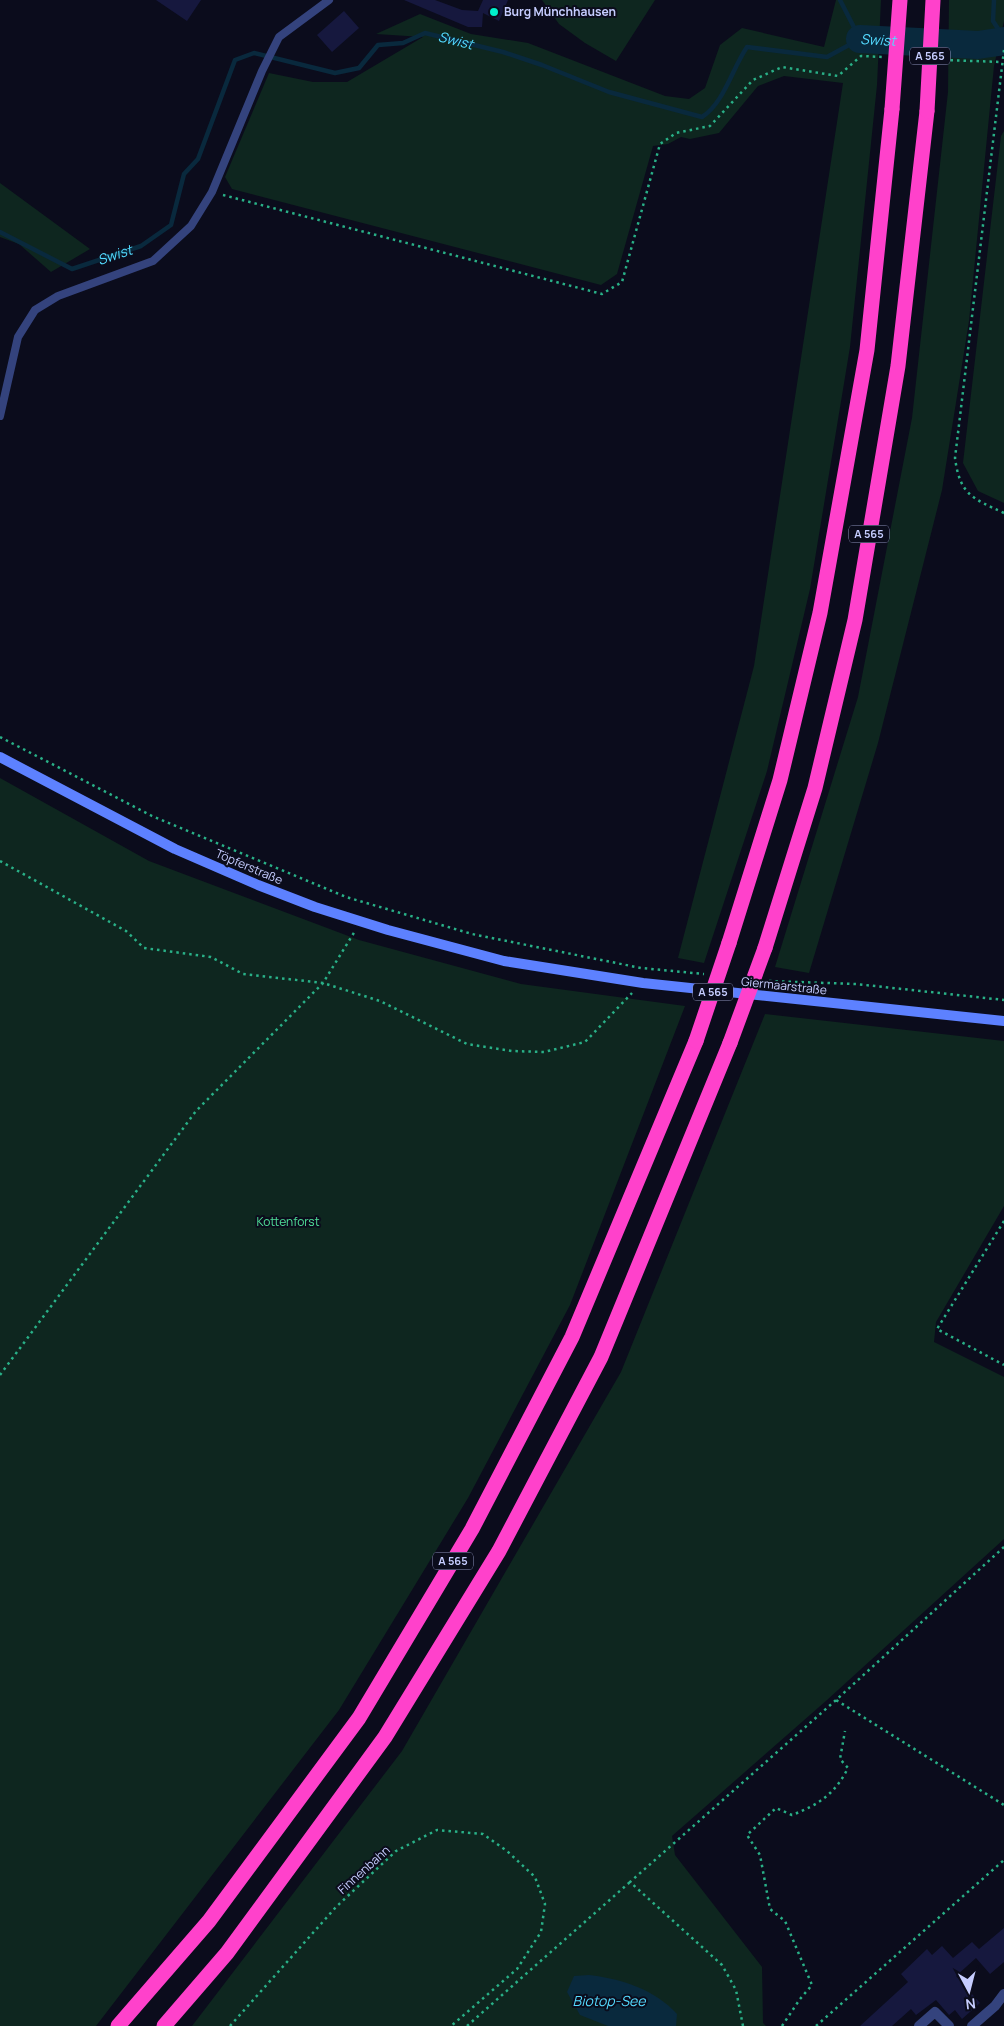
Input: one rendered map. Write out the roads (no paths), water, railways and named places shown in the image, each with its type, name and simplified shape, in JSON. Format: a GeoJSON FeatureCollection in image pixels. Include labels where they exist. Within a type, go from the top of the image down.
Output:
{"type":"FeatureCollection","features":[{"type":"Feature","properties":{"kind":"highway","name":"A 565"},"geometry":{"type":"LineString","coordinates":[[118,2026],[209,1921],[359,1718],[472,1529],[572,1337],[696,1041],[780,780],[820,613],[868,350],[892,109],[900,0]]}},
{"type":"Feature","properties":{"kind":"highway","name":"A 565"},"geometry":{"type":"LineString","coordinates":[[164,2026],[227,1953],[385,1737],[499,1551],[601,1357],[730,1043],[765,948],[815,788],[855,620],[898,366],[927,111],[933,0]]}},
{"type":"Feature","properties":{"kind":"main road","name":"Töpferstraße"},"geometry":{"type":"LineString","coordinates":[[0,758],[175,849],[315,907],[504,960]]}},
{"type":"Feature","properties":{"kind":"main road","name":"Giermaarstraße"},"geometry":{"type":"LineString","coordinates":[[504,960],[634,982],[1004,1021]]}},
{"type":"Feature","properties":{"kind":"street"},"geometry":{"type":"LineString","coordinates":[[972,2026],[995,2006],[1004,1994]]}},
{"type":"Feature","properties":{"kind":"street"},"geometry":{"type":"LineString","coordinates":[[919,2026],[935,2012],[949,2026]]}},
{"type":"Feature","properties":{"kind":"lane"},"geometry":{"type":"LineString","coordinates":[[0,416],[18,337],[35,310],[58,296],[153,261],[191,226],[212,192],[262,71],[280,37],[329,0]]}},
{"type":"Feature","properties":{"kind":"water","name":"Biotop-See"},"geometry":{"type":"Polygon","coordinates":[[[589,1975],[613,1979],[648,1992],[668,2005],[677,2014],[676,2026],[608,2026],[580,2015],[567,1992],[574,1976],[589,1975]]]}},
{"type":"Feature","properties":{"kind":"waterway","name":"Swist"},"geometry":{"type":"LineString","coordinates":[[0,232],[72,269],[141,246],[171,225],[184,174],[198,159],[235,60],[254,53],[335,73],[359,68],[378,45],[403,43],[425,33],[503,52],[542,65],[609,92],[702,117],[710,111],[722,94],[747,47],[827,57],[860,39],[840,0]]}},
{"type":"Feature","properties":{"kind":"waterway"},"geometry":{"type":"LineString","coordinates":[[994,0],[993,21],[1004,38]]}},
{"type":"Feature","properties":{"kind":"waterway","name":"Swist"},"geometry":{"type":"LineString","coordinates":[[860,39],[978,45],[1004,41]]}},
{"type":"Feature","properties":{"kind":"place","name":"Burg Münchhausen"},"geometry":{"type":"Point","coordinates":[494,12]}},
{"type":"Feature","properties":{"kind":"park label","name":"Kottenforst"},"geometry":{"type":"Point","coordinates":[288,1222]}}]}
